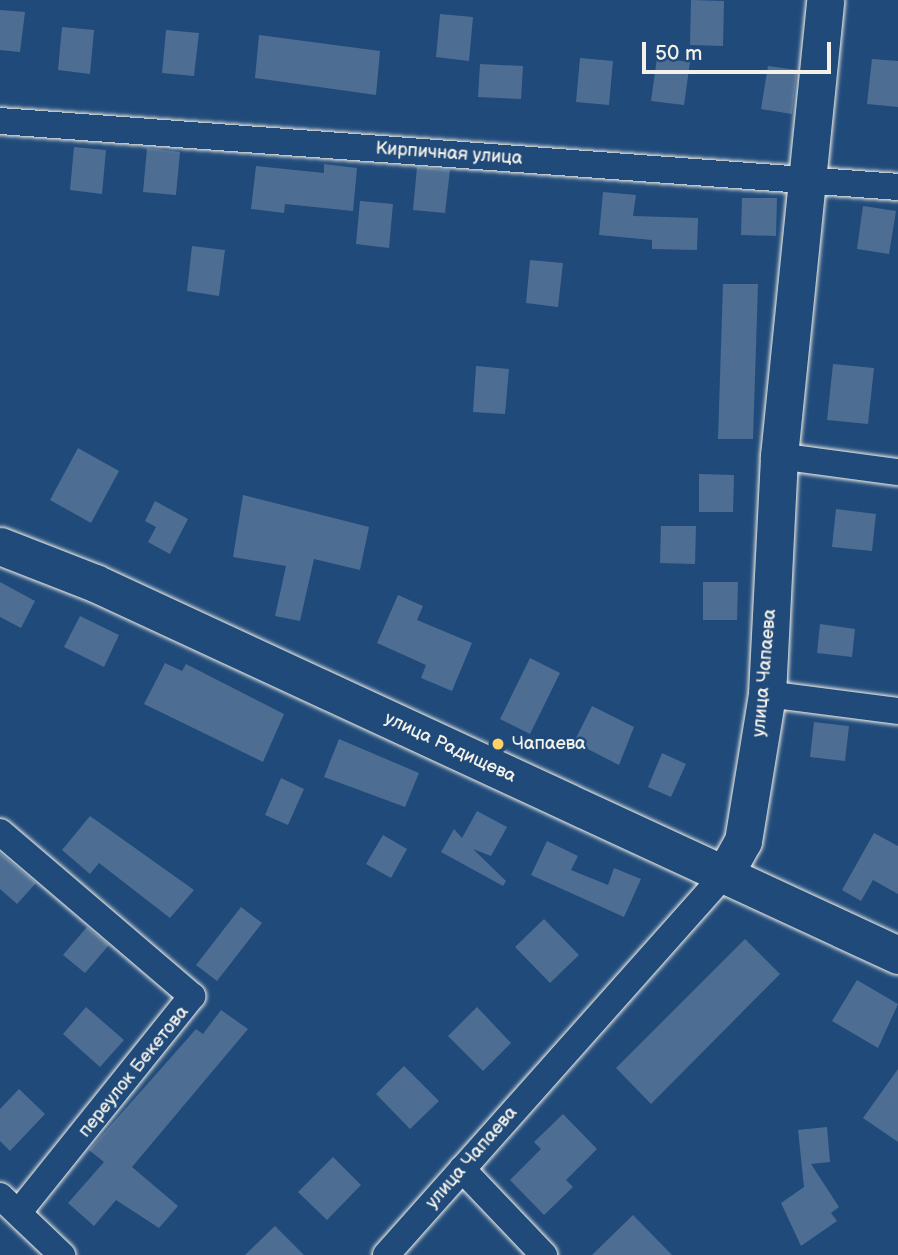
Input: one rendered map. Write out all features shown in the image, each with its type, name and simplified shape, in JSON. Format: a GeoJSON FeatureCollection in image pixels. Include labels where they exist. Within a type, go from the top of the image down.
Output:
{"type":"FeatureCollection","features":[{"type":"Feature","properties":{"kind":"main road","name":"улица Чапаева"},"geometry":{"type":"LineString","coordinates":[[724,875],[743,841],[767,694],[779,456],[825,0]]}},
{"type":"Feature","properties":{"kind":"main road","name":"улица Радищева"},"geometry":{"type":"LineString","coordinates":[[0,546],[95,583],[898,955]]}},
{"type":"Feature","properties":{"kind":"street","name":"Кирпичная улица"},"geometry":{"type":"LineString","coordinates":[[0,121],[898,187]]}},
{"type":"Feature","properties":{"kind":"street"},"geometry":{"type":"LineString","coordinates":[[779,456],[898,472]]}},
{"type":"Feature","properties":{"kind":"street"},"geometry":{"type":"LineString","coordinates":[[767,694],[898,711]]}},
{"type":"Feature","properties":{"kind":"street","name":"переулок Бекетова"},"geometry":{"type":"LineString","coordinates":[[0,832],[192,996],[9,1204]]}},
{"type":"Feature","properties":{"kind":"street","name":"улица Чапаева"},"geometry":{"type":"LineString","coordinates":[[388,1254],[724,875]]}},
{"type":"Feature","properties":{"kind":"street"},"geometry":{"type":"LineString","coordinates":[[462,1169],[544,1255]]}},
{"type":"Feature","properties":{"kind":"street"},"geometry":{"type":"LineString","coordinates":[[9,1204],[62,1255]]}},
{"type":"Feature","properties":{"kind":"building"},"geometry":{"type":"Polygon","coordinates":[[[691,0],[724,1],[723,46],[690,45],[691,0]]]}},
{"type":"Feature","properties":{"kind":"building"},"geometry":{"type":"Polygon","coordinates":[[[0,10],[25,12],[20,52],[0,50],[0,10]]]}},
{"type":"Feature","properties":{"kind":"building"},"geometry":{"type":"Polygon","coordinates":[[[440,14],[473,17],[469,61],[436,57],[440,14]]]}},
{"type":"Feature","properties":{"kind":"building"},"geometry":{"type":"Polygon","coordinates":[[[62,27],[94,30],[90,74],[58,70],[62,27]]]}},
{"type":"Feature","properties":{"kind":"building"},"geometry":{"type":"Polygon","coordinates":[[[166,30],[199,33],[194,76],[162,73],[166,30]]]}},
{"type":"Feature","properties":{"kind":"building"},"geometry":{"type":"Polygon","coordinates":[[[259,35],[380,51],[376,95],[255,78],[259,35]]]}},
{"type":"Feature","properties":{"kind":"building"},"geometry":{"type":"Polygon","coordinates":[[[580,58],[613,61],[609,105],[576,102],[580,58]]]}},
{"type":"Feature","properties":{"kind":"building"},"geometry":{"type":"Polygon","coordinates":[[[657,58],[690,62],[684,105],[651,101],[657,58]]]}},
{"type":"Feature","properties":{"kind":"building"},"geometry":{"type":"Polygon","coordinates":[[[872,59],[898,61],[898,107],[867,104],[872,59]]]}},
{"type":"Feature","properties":{"kind":"building"},"geometry":{"type":"Polygon","coordinates":[[[480,64],[523,66],[521,99],[478,97],[480,64]]]}},
{"type":"Feature","properties":{"kind":"building"},"geometry":{"type":"Polygon","coordinates":[[[768,66],[797,70],[792,114],[761,109],[768,66]]]}},
{"type":"Feature","properties":{"kind":"building"},"geometry":{"type":"Polygon","coordinates":[[[74,147],[106,150],[102,194],[70,190],[74,147]]]}},
{"type":"Feature","properties":{"kind":"building"},"geometry":{"type":"Polygon","coordinates":[[[147,148],[180,152],[176,195],[143,192],[147,148]]]}},
{"type":"Feature","properties":{"kind":"building"},"geometry":{"type":"Polygon","coordinates":[[[324,164],[357,168],[353,211],[285,204],[284,213],[251,209],[256,166],[324,173],[324,164]]]}},
{"type":"Feature","properties":{"kind":"building"},"geometry":{"type":"Polygon","coordinates":[[[417,167],[450,170],[445,213],[413,210],[417,167]]]}},
{"type":"Feature","properties":{"kind":"building"},"geometry":{"type":"Polygon","coordinates":[[[603,192],[636,195],[633,216],[698,218],[697,250],[652,249],[652,240],[599,235],[603,192]]]}},
{"type":"Feature","properties":{"kind":"building"},"geometry":{"type":"Polygon","coordinates":[[[742,198],[777,198],[776,236],[741,235],[742,198]]]}},
{"type":"Feature","properties":{"kind":"building"},"geometry":{"type":"Polygon","coordinates":[[[360,201],[393,204],[389,248],[356,244],[360,201]]]}},
{"type":"Feature","properties":{"kind":"building"},"geometry":{"type":"Polygon","coordinates":[[[863,206],[896,211],[889,254],[857,249],[863,206]]]}},
{"type":"Feature","properties":{"kind":"building"},"geometry":{"type":"Polygon","coordinates":[[[192,246],[225,250],[219,296],[187,291],[192,246]]]}},
{"type":"Feature","properties":{"kind":"building"},"geometry":{"type":"Polygon","coordinates":[[[530,260],[563,263],[558,307],[526,303],[530,260]]]}},
{"type":"Feature","properties":{"kind":"building"},"geometry":{"type":"Polygon","coordinates":[[[723,284],[758,284],[753,439],[718,439],[723,284]]]}},
{"type":"Feature","properties":{"kind":"building"},"geometry":{"type":"Polygon","coordinates":[[[833,364],[874,368],[868,424],[827,420],[833,364]]]}},
{"type":"Feature","properties":{"kind":"building"},"geometry":{"type":"Polygon","coordinates":[[[476,366],[509,369],[505,414],[473,412],[476,366]]]}},
{"type":"Feature","properties":{"kind":"building"},"geometry":{"type":"Polygon","coordinates":[[[78,448],[119,471],[91,523],[50,500],[78,448]]]}},
{"type":"Feature","properties":{"kind":"building"},"geometry":{"type":"Polygon","coordinates":[[[699,474],[734,475],[733,512],[699,512],[699,474]]]}},
{"type":"Feature","properties":{"kind":"building"},"geometry":{"type":"Polygon","coordinates":[[[243,495],[369,527],[360,570],[314,559],[300,621],[275,616],[286,566],[233,557],[243,495]]]}},
{"type":"Feature","properties":{"kind":"building"},"geometry":{"type":"Polygon","coordinates":[[[155,501],[188,519],[170,554],[148,542],[156,527],[145,521],[155,501]]]}},
{"type":"Feature","properties":{"kind":"building"},"geometry":{"type":"Polygon","coordinates":[[[836,509],[876,514],[872,551],[832,547],[836,509]]]}},
{"type":"Feature","properties":{"kind":"building"},"geometry":{"type":"Polygon","coordinates":[[[661,526],[696,526],[695,564],[660,563],[661,526]]]}},
{"type":"Feature","properties":{"kind":"building"},"geometry":{"type":"Polygon","coordinates":[[[0,582],[35,601],[21,628],[0,617],[0,582]]]}},
{"type":"Feature","properties":{"kind":"building"},"geometry":{"type":"Polygon","coordinates":[[[703,582],[738,582],[737,620],[703,620],[703,582]]]}},
{"type":"Feature","properties":{"kind":"building"},"geometry":{"type":"Polygon","coordinates":[[[398,595],[423,606],[417,620],[472,643],[452,691],[421,678],[426,665],[377,643],[398,595]]]}},
{"type":"Feature","properties":{"kind":"building"},"geometry":{"type":"Polygon","coordinates":[[[80,616],[119,635],[104,667],[64,647],[80,616]]]}},
{"type":"Feature","properties":{"kind":"building"},"geometry":{"type":"Polygon","coordinates":[[[820,624],[855,629],[852,657],[817,653],[820,624]]]}},
{"type":"Feature","properties":{"kind":"building"},"geometry":{"type":"Polygon","coordinates":[[[530,658],[560,673],[530,734],[500,719],[530,658]]]}},
{"type":"Feature","properties":{"kind":"building"},"geometry":{"type":"Polygon","coordinates":[[[165,663],[182,671],[186,664],[284,714],[263,762],[144,704],[165,663]]]}},
{"type":"Feature","properties":{"kind":"building"},"geometry":{"type":"Polygon","coordinates":[[[592,706],[634,727],[619,765],[574,742],[592,706]]]}},
{"type":"Feature","properties":{"kind":"building"},"geometry":{"type":"Polygon","coordinates":[[[814,722],[849,726],[845,761],[810,757],[814,722]]]}},
{"type":"Feature","properties":{"kind":"building"},"geometry":{"type":"Polygon","coordinates":[[[339,739],[419,773],[405,807],[324,777],[339,739]]]}},
{"type":"Feature","properties":{"kind":"building"},"geometry":{"type":"Polygon","coordinates":[[[662,753],[686,764],[671,797],[648,787],[662,753]]]}},
{"type":"Feature","properties":{"kind":"building"},"geometry":{"type":"Polygon","coordinates":[[[281,778],[304,789],[288,825],[265,815],[281,778]]]}},
{"type":"Feature","properties":{"kind":"building"},"geometry":{"type":"Polygon","coordinates":[[[477,811],[507,827],[491,856],[473,849],[506,881],[503,886],[441,852],[454,829],[462,838],[477,811]]]}},
{"type":"Feature","properties":{"kind":"building"},"geometry":{"type":"Polygon","coordinates":[[[90,816],[194,890],[170,918],[99,863],[90,874],[62,850],[90,816]]]}},
{"type":"Feature","properties":{"kind":"building"},"geometry":{"type":"Polygon","coordinates":[[[874,833],[898,846],[898,894],[873,880],[861,901],[842,890],[874,833]]]}},
{"type":"Feature","properties":{"kind":"building"},"geometry":{"type":"Polygon","coordinates":[[[383,835],[407,849],[391,878],[366,864],[383,835]]]}},
{"type":"Feature","properties":{"kind":"building"},"geometry":{"type":"Polygon","coordinates":[[[547,841],[578,856],[571,870],[608,885],[614,868],[641,879],[624,917],[531,875],[547,841]]]}},
{"type":"Feature","properties":{"kind":"building"},"geometry":{"type":"Polygon","coordinates":[[[0,853],[36,883],[17,904],[0,889],[0,853]]]}},
{"type":"Feature","properties":{"kind":"building"},"geometry":{"type":"Polygon","coordinates":[[[241,907],[262,923],[217,981],[196,965],[241,907]]]}},
{"type":"Feature","properties":{"kind":"building"},"geometry":{"type":"Polygon","coordinates":[[[544,919],[579,955],[550,983],[515,947],[544,919]]]}},
{"type":"Feature","properties":{"kind":"building"},"geometry":{"type":"Polygon","coordinates":[[[87,927],[109,945],[85,973],[63,955],[87,927]]]}},
{"type":"Feature","properties":{"kind":"building"},"geometry":{"type":"Polygon","coordinates":[[[745,939],[780,974],[651,1104],[616,1068],[745,939]]]}},
{"type":"Feature","properties":{"kind":"building"},"geometry":{"type":"Polygon","coordinates":[[[857,980],[898,1004],[878,1048],[832,1021],[857,980]]]}},
{"type":"Feature","properties":{"kind":"building"},"geometry":{"type":"Polygon","coordinates":[[[86,1007],[124,1040],[100,1067],[63,1034],[86,1007]]]}},
{"type":"Feature","properties":{"kind":"building"},"geometry":{"type":"Polygon","coordinates":[[[477,1007],[511,1043],[483,1071],[448,1036],[477,1007]]]}},
{"type":"Feature","properties":{"kind":"building"},"geometry":{"type":"Polygon","coordinates":[[[221,1010],[248,1029],[132,1167],[178,1206],[159,1228],[116,1200],[94,1226],[68,1203],[104,1162],[89,1150],[196,1029],[203,1034],[221,1010]]]}},
{"type":"Feature","properties":{"kind":"building"},"geometry":{"type":"Polygon","coordinates":[[[404,1066],[439,1101],[410,1129],[376,1094],[404,1066]]]}},
{"type":"Feature","properties":{"kind":"building"},"geometry":{"type":"Polygon","coordinates":[[[898,1069],[898,1142],[863,1118],[898,1069]]]}},
{"type":"Feature","properties":{"kind":"building"},"geometry":{"type":"Polygon","coordinates":[[[19,1089],[45,1114],[10,1151],[0,1141],[0,1109],[19,1089]]]}},
{"type":"Feature","properties":{"kind":"building"},"geometry":{"type":"Polygon","coordinates":[[[563,1114],[597,1149],[566,1180],[573,1187],[544,1215],[510,1180],[541,1149],[534,1142],[563,1114]]]}},
{"type":"Feature","properties":{"kind":"building"},"geometry":{"type":"Polygon","coordinates":[[[827,1127],[830,1162],[811,1164],[839,1207],[831,1213],[837,1221],[801,1246],[781,1203],[804,1187],[798,1130],[827,1127]]]}},
{"type":"Feature","properties":{"kind":"building"},"geometry":{"type":"Polygon","coordinates":[[[333,1157],[361,1185],[327,1220],[298,1192],[333,1157]]]}},
{"type":"Feature","properties":{"kind":"building"},"geometry":{"type":"Polygon","coordinates":[[[633,1215],[672,1255],[592,1255],[633,1215]]]}},
{"type":"Feature","properties":{"kind":"building"},"geometry":{"type":"Polygon","coordinates":[[[275,1226],[304,1255],[245,1255],[275,1226]]]}},
{"type":"Feature","properties":{"kind":"place","name":"Чапаева"},"geometry":{"type":"Point","coordinates":[498,744]}}]}
